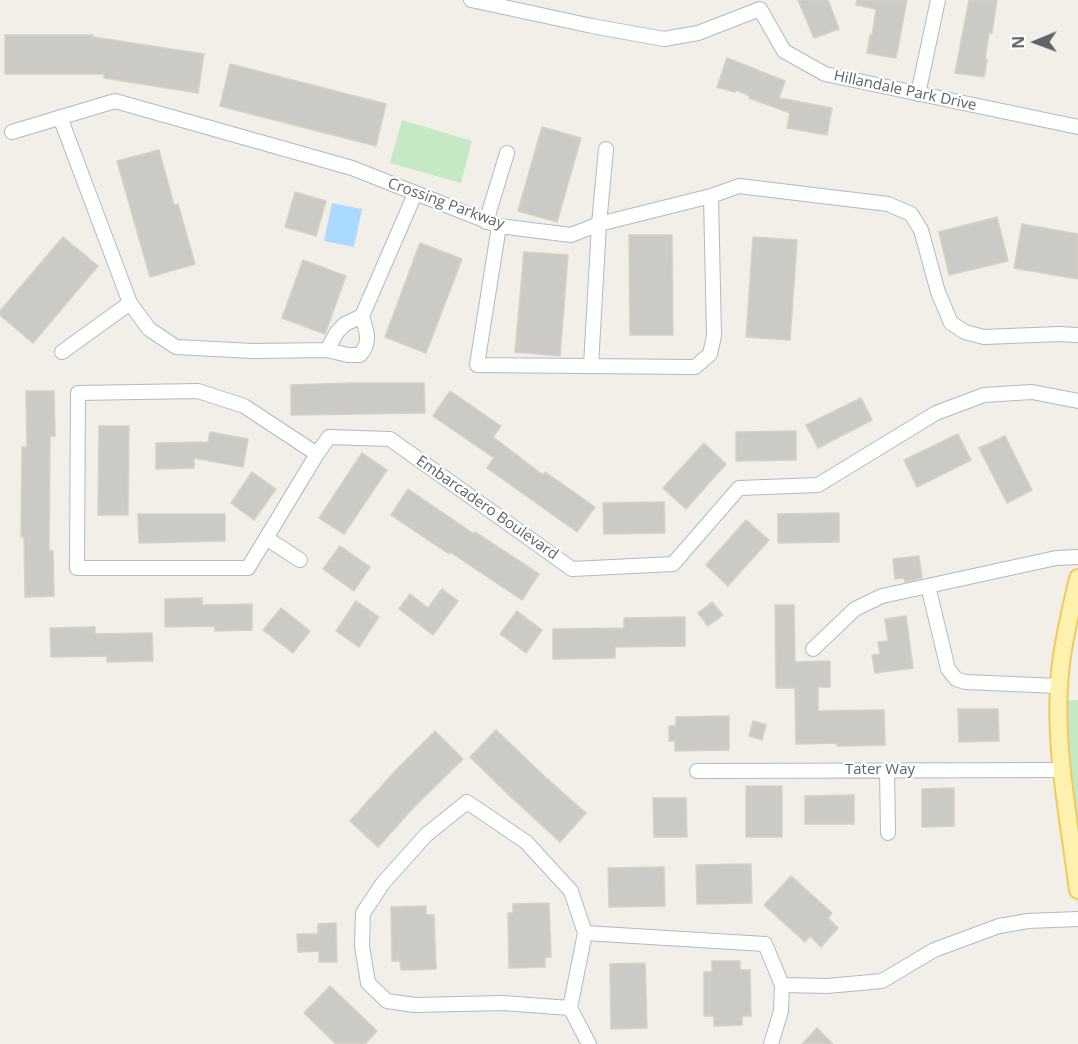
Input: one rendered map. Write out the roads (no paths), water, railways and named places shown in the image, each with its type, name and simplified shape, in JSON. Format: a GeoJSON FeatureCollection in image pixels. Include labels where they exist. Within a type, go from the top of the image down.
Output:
{"type":"FeatureCollection","features":[{"type":"Feature","properties":{"kind":"main road"},"geometry":{"type":"LineString","coordinates":[[1078,578],[1065,632],[1058,712],[1062,770],[1074,827],[1078,890]]}},
{"type":"Feature","properties":{"kind":"street","name":"Hillandale Park Drive"},"geometry":{"type":"LineString","coordinates":[[471,0],[664,39],[698,33],[759,5],[784,51],[825,74],[1078,127]]}},
{"type":"Feature","properties":{"kind":"street"},"geometry":{"type":"LineString","coordinates":[[918,94],[938,0]]}},
{"type":"Feature","properties":{"kind":"street","name":"Crossing Parkway"},"geometry":{"type":"LineString","coordinates":[[12,132],[115,101],[352,168],[493,224],[571,235],[599,224],[711,196],[739,186],[888,204],[911,214],[921,230],[938,292],[951,323],[965,332],[984,338],[1078,335]]}},
{"type":"Feature","properties":{"kind":"street"},"geometry":{"type":"LineString","coordinates":[[60,117],[130,303],[149,329],[176,347],[254,351],[327,350],[360,355],[366,348],[368,338],[362,316],[415,194]]}},
{"type":"Feature","properties":{"kind":"street"},"geometry":{"type":"LineString","coordinates":[[591,366],[599,224],[606,149]]}},
{"type":"Feature","properties":{"kind":"street"},"geometry":{"type":"LineString","coordinates":[[507,153],[493,224],[477,365],[695,367],[710,354],[714,336],[711,196]]}},
{"type":"Feature","properties":{"kind":"street"},"geometry":{"type":"LineString","coordinates":[[62,352],[130,303]]}},
{"type":"Feature","properties":{"kind":"street"},"geometry":{"type":"LineString","coordinates":[[327,350],[337,332],[345,324],[362,316]]}},
{"type":"Feature","properties":{"kind":"street","name":"Embarcadero Boulevard"},"geometry":{"type":"LineString","coordinates":[[317,454],[244,406],[198,391],[78,393],[76,568],[248,568],[329,437],[390,439],[572,569],[673,564],[740,488],[818,485],[936,413],[984,395],[1032,392],[1078,401]]}},
{"type":"Feature","properties":{"kind":"street"},"geometry":{"type":"LineString","coordinates":[[266,538],[300,560]]}},
{"type":"Feature","properties":{"kind":"street"},"geometry":{"type":"LineString","coordinates":[[813,649],[855,609],[882,596],[1056,558],[1078,557]]}},
{"type":"Feature","properties":{"kind":"street"},"geometry":{"type":"LineString","coordinates":[[928,586],[948,669],[956,679],[975,683],[1059,686]]}},
{"type":"Feature","properties":{"kind":"street"},"geometry":{"type":"LineString","coordinates":[[887,770],[888,833]]}},
{"type":"Feature","properties":{"kind":"street","name":"Tater Way"},"geometry":{"type":"LineString","coordinates":[[697,771],[1062,770]]}},
{"type":"Feature","properties":{"kind":"street"},"geometry":{"type":"LineString","coordinates":[[570,1008],[502,1003],[416,1005],[387,1002],[368,983],[362,946],[363,913],[383,883],[426,835],[467,802],[526,842],[571,891],[585,933],[570,1008],[589,1044]]}},
{"type":"Feature","properties":{"kind":"street"},"geometry":{"type":"LineString","coordinates":[[782,985],[827,986],[882,981],[934,950],[999,926],[1028,921],[1078,919]]}},
{"type":"Feature","properties":{"kind":"street"},"geometry":{"type":"LineString","coordinates":[[585,933],[765,945],[782,985],[781,1011],[771,1044]]}},
{"type":"Feature","properties":{"kind":"water"},"geometry":{"type":"Polygon","coordinates":[[[332,203],[362,209],[354,247],[324,241],[332,203]]]}}]}
